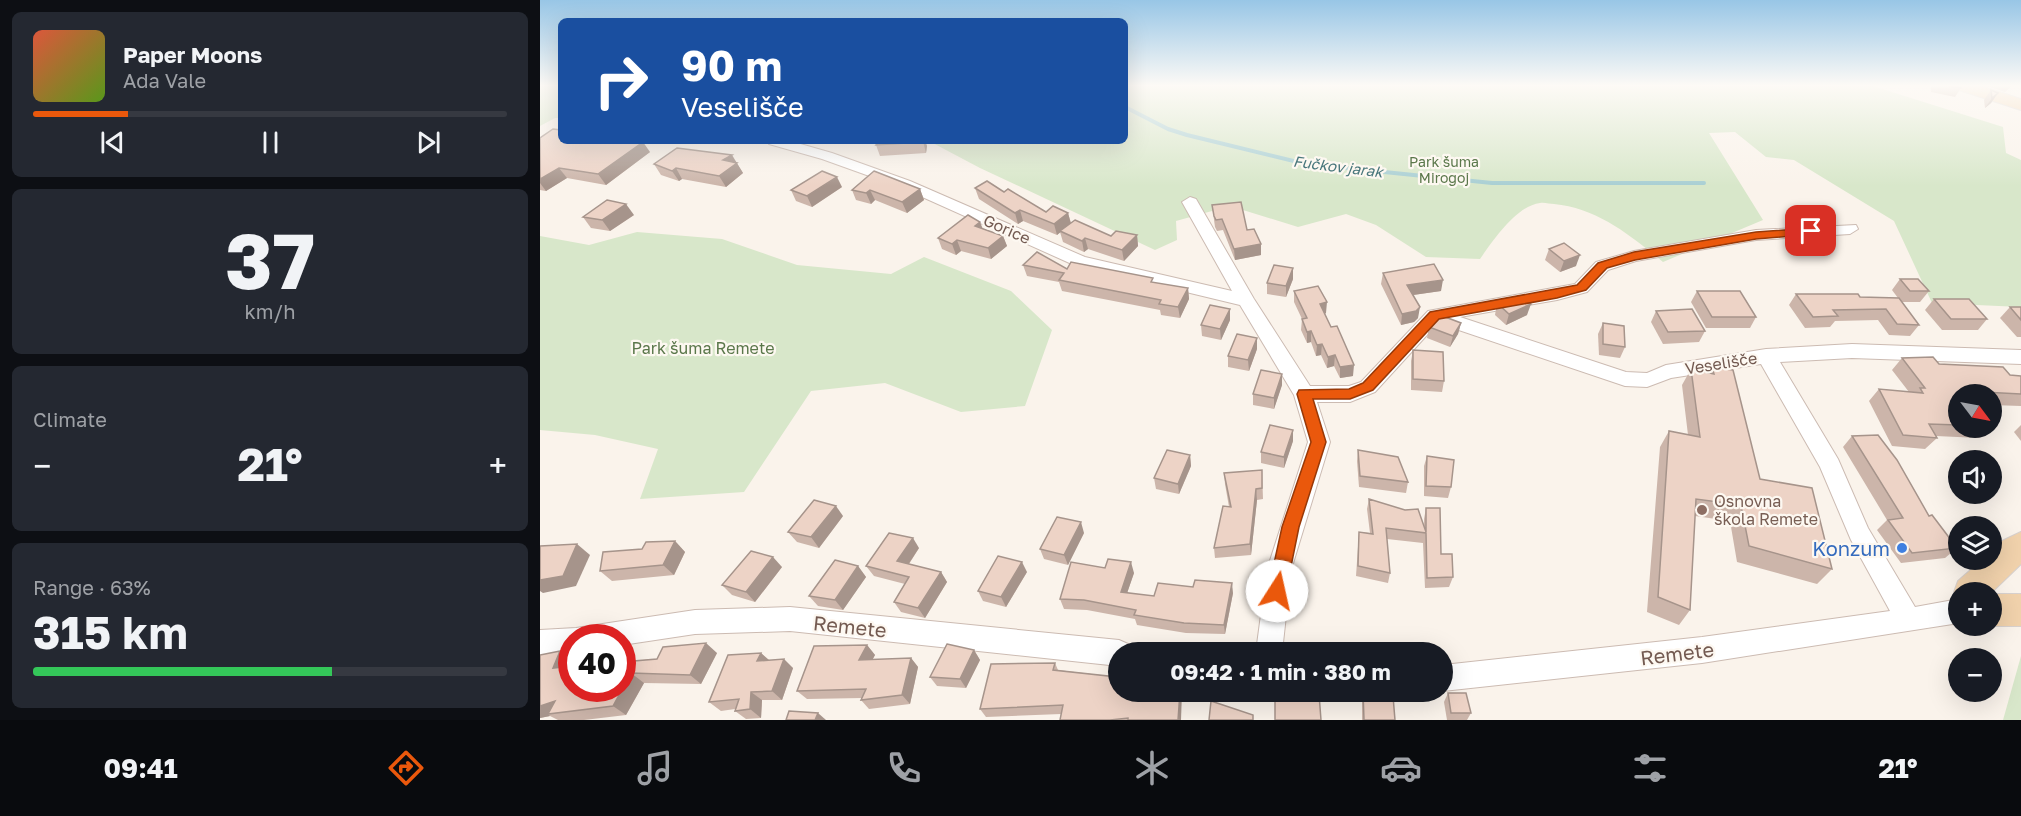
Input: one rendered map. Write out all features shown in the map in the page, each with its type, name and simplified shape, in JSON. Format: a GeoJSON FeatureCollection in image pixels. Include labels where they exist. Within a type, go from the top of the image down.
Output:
{"type":"FeatureCollection","features":[{"type":"Feature","properties":{"kind":"main road"},"geometry":{"type":"LineString","coordinates":[[1980,582],[2021,546]]}},
{"type":"Feature","properties":{"kind":"main road"},"geometry":{"type":"LineString","coordinates":[[2002,610],[2021,610]]}},
{"type":"Feature","properties":{"kind":"street","name":"Gorice"},"geometry":{"type":"LineString","coordinates":[[785,144],[827,156],[905,184],[1080,261],[1246,300]]}},
{"type":"Feature","properties":{"kind":"street"},"geometry":{"type":"LineString","coordinates":[[1190,202],[1246,300],[1304,394],[1319,442],[1290,527],[1280,570],[1270,642]]}},
{"type":"Feature","properties":{"kind":"street"},"geometry":{"type":"LineString","coordinates":[[1304,394],[1350,394],[1368,387],[1435,315],[1581,288],[1602,266],[1634,256],[1756,235],[1851,229]]}},
{"type":"Feature","properties":{"kind":"street","name":"Veselišče"},"geometry":{"type":"LineString","coordinates":[[1435,315],[1625,379],[1648,381],[1666,372],[1766,356],[1852,351],[2021,357]]}},
{"type":"Feature","properties":{"kind":"street"},"geometry":{"type":"LineString","coordinates":[[1766,356],[1830,465],[1859,533],[1909,620]]}},
{"type":"Feature","properties":{"kind":"street","name":"Remete"},"geometry":{"type":"LineString","coordinates":[[1453,677],[1598,664],[1856,630],[1948,613]]}},
{"type":"Feature","properties":{"kind":"street","name":"Remete"},"geometry":{"type":"LineString","coordinates":[[636,630],[695,622],[790,620],[1108,652]]}},
{"type":"Feature","properties":{"kind":"street"},"geometry":{"type":"LineString","coordinates":[[540,643],[558,641]]}},
{"type":"Feature","properties":{"kind":"green space"},"geometry":{"type":"Polygon","coordinates":[[[540,120],[552,120],[540,126],[540,120]]]}},
{"type":"Feature","properties":{"kind":"green space","name":"Park šuma Mirogoj"},"geometry":{"type":"Polygon","coordinates":[[[1128,120],[1980,120],[2003,127],[2006,153],[2021,160],[2021,307],[1932,303],[1894,221],[1794,160],[1766,157],[1735,132],[1709,133],[1763,220],[1663,262],[1638,242],[1599,217],[1570,207],[1543,203],[1522,210],[1514,217],[1480,259],[1426,257],[1376,225],[1346,214],[1298,227],[1230,206],[1176,221],[1177,240],[1155,250],[980,168],[935,144],[1128,144],[1128,120]]]}},
{"type":"Feature","properties":{"kind":"green space","name":"Park šuma Remete"},"geometry":{"type":"Polygon","coordinates":[[[637,232],[722,239],[797,265],[891,274],[924,257],[1011,291],[1052,330],[1025,406],[961,412],[885,383],[811,391],[744,492],[640,499],[658,449],[595,435],[540,430],[540,236],[589,245],[637,232]]]}},
{"type":"Feature","properties":{"kind":"green space"},"geometry":{"type":"Polygon","coordinates":[[[2021,656],[2021,720],[2003,720],[2021,656]]]}},
{"type":"Feature","properties":{"kind":"building"},"geometry":{"type":"Polygon","coordinates":[[[553,129],[558,130],[558,144],[640,144],[598,174],[559,168],[540,179],[540,138],[553,129]]]}},
{"type":"Feature","properties":{"kind":"building"},"geometry":{"type":"Polygon","coordinates":[[[677,148],[732,155],[723,160],[737,163],[719,176],[676,168],[672,171],[654,164],[677,148]]]}},
{"type":"Feature","properties":{"kind":"building"},"geometry":{"type":"Polygon","coordinates":[[[822,171],[837,177],[807,196],[791,190],[822,171]]]}},
{"type":"Feature","properties":{"kind":"building"},"geometry":{"type":"Polygon","coordinates":[[[874,171],[920,189],[902,202],[870,190],[866,193],[852,190],[874,171]]]}},
{"type":"Feature","properties":{"kind":"building"},"geometry":{"type":"Polygon","coordinates":[[[987,181],[1004,192],[1008,189],[1046,212],[1053,206],[1068,213],[1054,224],[1020,210],[1015,213],[975,188],[987,181]]]}},
{"type":"Feature","properties":{"kind":"building"},"geometry":{"type":"Polygon","coordinates":[[[607,200],[626,204],[602,220],[583,217],[607,200]]]}},
{"type":"Feature","properties":{"kind":"building"},"geometry":{"type":"Polygon","coordinates":[[[1241,202],[1247,230],[1254,229],[1261,244],[1234,249],[1222,219],[1216,220],[1214,216],[1212,205],[1241,202]]]}},
{"type":"Feature","properties":{"kind":"building"},"geometry":{"type":"Polygon","coordinates":[[[968,215],[980,222],[975,226],[1003,236],[988,248],[957,240],[952,244],[938,238],[968,215]]]}},
{"type":"Feature","properties":{"kind":"building"},"geometry":{"type":"Polygon","coordinates":[[[1075,220],[1111,236],[1116,231],[1137,235],[1122,250],[1085,238],[1082,241],[1060,231],[1075,220]]]}},
{"type":"Feature","properties":{"kind":"building"},"geometry":{"type":"Polygon","coordinates":[[[1564,243],[1580,255],[1564,261],[1549,249],[1564,243]]]}},
{"type":"Feature","properties":{"kind":"building"},"geometry":{"type":"Polygon","coordinates":[[[1037,252],[1067,269],[1071,262],[1153,278],[1151,282],[1188,288],[1178,307],[1159,304],[1161,300],[1059,280],[1064,273],[1023,265],[1037,252]]]}},
{"type":"Feature","properties":{"kind":"building"},"geometry":{"type":"Polygon","coordinates":[[[1434,264],[1443,280],[1407,285],[1420,307],[1416,311],[1402,314],[1383,273],[1434,264]]]}},
{"type":"Feature","properties":{"kind":"building"},"geometry":{"type":"Polygon","coordinates":[[[1274,265],[1293,268],[1286,286],[1267,283],[1274,265]]]}},
{"type":"Feature","properties":{"kind":"building"},"geometry":{"type":"Polygon","coordinates":[[[1900,279],[1918,279],[1929,291],[1910,291],[1900,279]]]}},
{"type":"Feature","properties":{"kind":"building"},"geometry":{"type":"Polygon","coordinates":[[[1318,286],[1327,302],[1320,304],[1331,327],[1337,326],[1354,365],[1340,367],[1335,355],[1328,357],[1322,344],[1317,345],[1311,331],[1307,332],[1302,319],[1307,318],[1294,291],[1318,286]]]}},
{"type":"Feature","properties":{"kind":"building"},"geometry":{"type":"Polygon","coordinates":[[[1697,291],[1740,291],[1756,317],[1712,317],[1697,291]]]}},
{"type":"Feature","properties":{"kind":"building"},"geometry":{"type":"Polygon","coordinates":[[[1796,294],[1858,294],[1860,297],[1899,298],[1919,325],[1897,324],[1886,309],[1833,310],[1838,316],[1813,317],[1796,294]]]}},
{"type":"Feature","properties":{"kind":"building"},"geometry":{"type":"Polygon","coordinates":[[[1523,298],[1531,304],[1509,314],[1497,303],[1503,301],[1523,298]]]}},
{"type":"Feature","properties":{"kind":"building"},"geometry":{"type":"Polygon","coordinates":[[[1934,299],[1969,299],[1987,319],[1951,319],[1934,299]]]}},
{"type":"Feature","properties":{"kind":"building"},"geometry":{"type":"Polygon","coordinates":[[[1210,305],[1230,309],[1220,329],[1201,325],[1210,305]]]}},
{"type":"Feature","properties":{"kind":"building"},"geometry":{"type":"Polygon","coordinates":[[[2010,307],[2021,307],[2021,320],[2010,307]]]}},
{"type":"Feature","properties":{"kind":"building"},"geometry":{"type":"Polygon","coordinates":[[[1692,309],[1705,331],[1668,332],[1656,311],[1692,309]]]}},
{"type":"Feature","properties":{"kind":"building"},"geometry":{"type":"Polygon","coordinates":[[[1440,315],[1461,323],[1453,336],[1429,327],[1440,315]]]}},
{"type":"Feature","properties":{"kind":"building"},"geometry":{"type":"Polygon","coordinates":[[[1603,323],[1624,326],[1625,347],[1603,344],[1603,323]]]}},
{"type":"Feature","properties":{"kind":"building"},"geometry":{"type":"Polygon","coordinates":[[[1237,334],[1257,338],[1248,360],[1228,356],[1237,334]]]}},
{"type":"Feature","properties":{"kind":"building"},"geometry":{"type":"Polygon","coordinates":[[[1413,350],[1443,352],[1444,381],[1413,379],[1413,350]]]}},
{"type":"Feature","properties":{"kind":"building"},"geometry":{"type":"Polygon","coordinates":[[[1933,357],[1939,364],[2003,367],[2010,375],[2021,376],[2021,394],[2002,393],[2002,384],[1948,384],[1948,425],[1929,424],[1937,438],[1903,435],[1879,389],[1923,393],[1920,388],[1925,388],[1902,358],[1933,357]]]}},
{"type":"Feature","properties":{"kind":"building"},"geometry":{"type":"Polygon","coordinates":[[[1712,367],[1733,370],[1760,479],[1812,488],[1832,569],[1749,546],[1741,505],[1696,499],[1690,610],[1658,597],[1669,431],[1700,437],[1691,369],[1714,374],[1712,367]]]}},
{"type":"Feature","properties":{"kind":"building"},"geometry":{"type":"Polygon","coordinates":[[[1261,370],[1282,374],[1274,398],[1253,394],[1261,370]]]}},
{"type":"Feature","properties":{"kind":"building"},"geometry":{"type":"Polygon","coordinates":[[[1270,425],[1293,430],[1284,457],[1261,452],[1270,425]]]}},
{"type":"Feature","properties":{"kind":"building"},"geometry":{"type":"Polygon","coordinates":[[[1878,435],[1897,460],[1929,516],[1932,515],[1948,536],[1948,549],[1912,553],[1888,520],[1903,518],[1852,436],[1878,435]]]}},
{"type":"Feature","properties":{"kind":"building"},"geometry":{"type":"Polygon","coordinates":[[[1167,450],[1190,455],[1178,484],[1154,478],[1167,450]]]}},
{"type":"Feature","properties":{"kind":"building"},"geometry":{"type":"Polygon","coordinates":[[[1358,450],[1398,457],[1408,482],[1360,476],[1358,450]]]}},
{"type":"Feature","properties":{"kind":"building"},"geometry":{"type":"Polygon","coordinates":[[[1427,456],[1454,460],[1451,487],[1426,486],[1427,456]]]}},
{"type":"Feature","properties":{"kind":"building"},"geometry":{"type":"Polygon","coordinates":[[[1262,470],[1262,488],[1256,489],[1250,544],[1214,548],[1223,506],[1231,507],[1224,473],[1262,470]]]}},
{"type":"Feature","properties":{"kind":"building"},"geometry":{"type":"Polygon","coordinates":[[[1369,499],[1405,510],[1418,509],[1426,532],[1426,508],[1440,508],[1441,554],[1452,554],[1453,577],[1427,578],[1426,533],[1386,528],[1390,573],[1358,566],[1359,532],[1373,534],[1369,499]]]}},
{"type":"Feature","properties":{"kind":"building"},"geometry":{"type":"Polygon","coordinates":[[[814,500],[836,506],[811,537],[788,532],[814,500]]]}},
{"type":"Feature","properties":{"kind":"building"},"geometry":{"type":"Polygon","coordinates":[[[1057,517],[1081,522],[1064,555],[1040,549],[1057,517]]]}},
{"type":"Feature","properties":{"kind":"building"},"geometry":{"type":"Polygon","coordinates":[[[889,533],[913,538],[897,561],[941,572],[918,608],[894,602],[909,577],[866,566],[889,533]]]}},
{"type":"Feature","properties":{"kind":"building"},"geometry":{"type":"Polygon","coordinates":[[[675,541],[663,565],[600,571],[603,552],[642,549],[646,542],[675,541]]]}},
{"type":"Feature","properties":{"kind":"building"},"geometry":{"type":"Polygon","coordinates":[[[577,544],[563,576],[540,580],[540,546],[577,544]]]}},
{"type":"Feature","properties":{"kind":"building"},"geometry":{"type":"Polygon","coordinates":[[[751,551],[773,557],[746,592],[722,585],[751,551]]]}},
{"type":"Feature","properties":{"kind":"building"},"geometry":{"type":"Polygon","coordinates":[[[998,556],[1022,562],[1001,597],[978,591],[998,556]]]}},
{"type":"Feature","properties":{"kind":"building"},"geometry":{"type":"Polygon","coordinates":[[[1108,559],[1131,562],[1121,592],[1154,596],[1158,583],[1193,587],[1195,580],[1232,583],[1224,625],[1184,623],[1134,615],[1136,610],[1084,600],[1060,599],[1071,562],[1105,568],[1108,559]]]}},
{"type":"Feature","properties":{"kind":"building"},"geometry":{"type":"Polygon","coordinates":[[[835,560],[858,566],[835,600],[809,596],[835,560]]]}},
{"type":"Feature","properties":{"kind":"building"},"geometry":{"type":"Polygon","coordinates":[[[706,643],[690,675],[636,673],[636,661],[657,659],[663,647],[706,643]]]}},
{"type":"Feature","properties":{"kind":"building"},"geometry":{"type":"Polygon","coordinates":[[[947,644],[974,650],[960,679],[930,677],[947,644]]]}},
{"type":"Feature","properties":{"kind":"building"},"geometry":{"type":"Polygon","coordinates":[[[867,645],[859,660],[911,658],[902,695],[861,700],[866,689],[797,691],[814,646],[867,645]]]}},
{"type":"Feature","properties":{"kind":"building"},"geometry":{"type":"Polygon","coordinates":[[[558,651],[553,668],[558,667],[558,702],[615,702],[613,706],[548,714],[555,701],[540,706],[540,655],[558,651]]]}},
{"type":"Feature","properties":{"kind":"building"},"geometry":{"type":"Polygon","coordinates":[[[761,653],[757,661],[784,659],[772,691],[751,692],[750,709],[735,711],[739,699],[709,702],[728,655],[761,653]]]}},
{"type":"Feature","properties":{"kind":"building"},"geometry":{"type":"Polygon","coordinates":[[[1055,663],[1053,670],[1108,676],[1108,702],[1179,702],[1178,720],[1128,720],[1128,718],[1060,720],[1063,705],[980,709],[991,664],[1055,663]]]}},
{"type":"Feature","properties":{"kind":"building"},"geometry":{"type":"Polygon","coordinates":[[[1453,693],[1466,693],[1471,713],[1451,713],[1449,702],[1453,702],[1453,693]]]}},
{"type":"Feature","properties":{"kind":"building"},"geometry":{"type":"Polygon","coordinates":[[[1211,702],[1253,715],[1253,720],[1209,720],[1211,702]]]}},
{"type":"Feature","properties":{"kind":"building"},"geometry":{"type":"Polygon","coordinates":[[[1275,702],[1320,702],[1321,720],[1275,720],[1275,702]]]}},
{"type":"Feature","properties":{"kind":"building"},"geometry":{"type":"Polygon","coordinates":[[[1363,702],[1394,702],[1395,720],[1364,720],[1363,702]]]}},
{"type":"Feature","properties":{"kind":"building"},"geometry":{"type":"Polygon","coordinates":[[[789,711],[818,713],[815,720],[786,720],[789,711]]]}},
{"type":"Feature","properties":{"kind":"waterway","name":"Fučkov jarak"},"geometry":{"type":"LineString","coordinates":[[1150,120],[1187,135],[1306,164],[1492,183],[1704,183]]}},
{"type":"Feature","properties":{"kind":"place","name":"Osnovna škola Remete"},"geometry":{"type":"Point","coordinates":[1702,510]}},
{"type":"Feature","properties":{"kind":"place","name":"Konzum"},"geometry":{"type":"Point","coordinates":[1902,548]}},
{"type":"Feature","properties":{"kind":"route"},"geometry":{"type":"LineString","coordinates":[[1277,591],[1290,527],[1319,442],[1304,394],[1350,394],[1368,387],[1435,315],[1452,310],[1557,294],[1581,288],[1602,266],[1634,256],[1756,235],[1811,231]]}}]}
